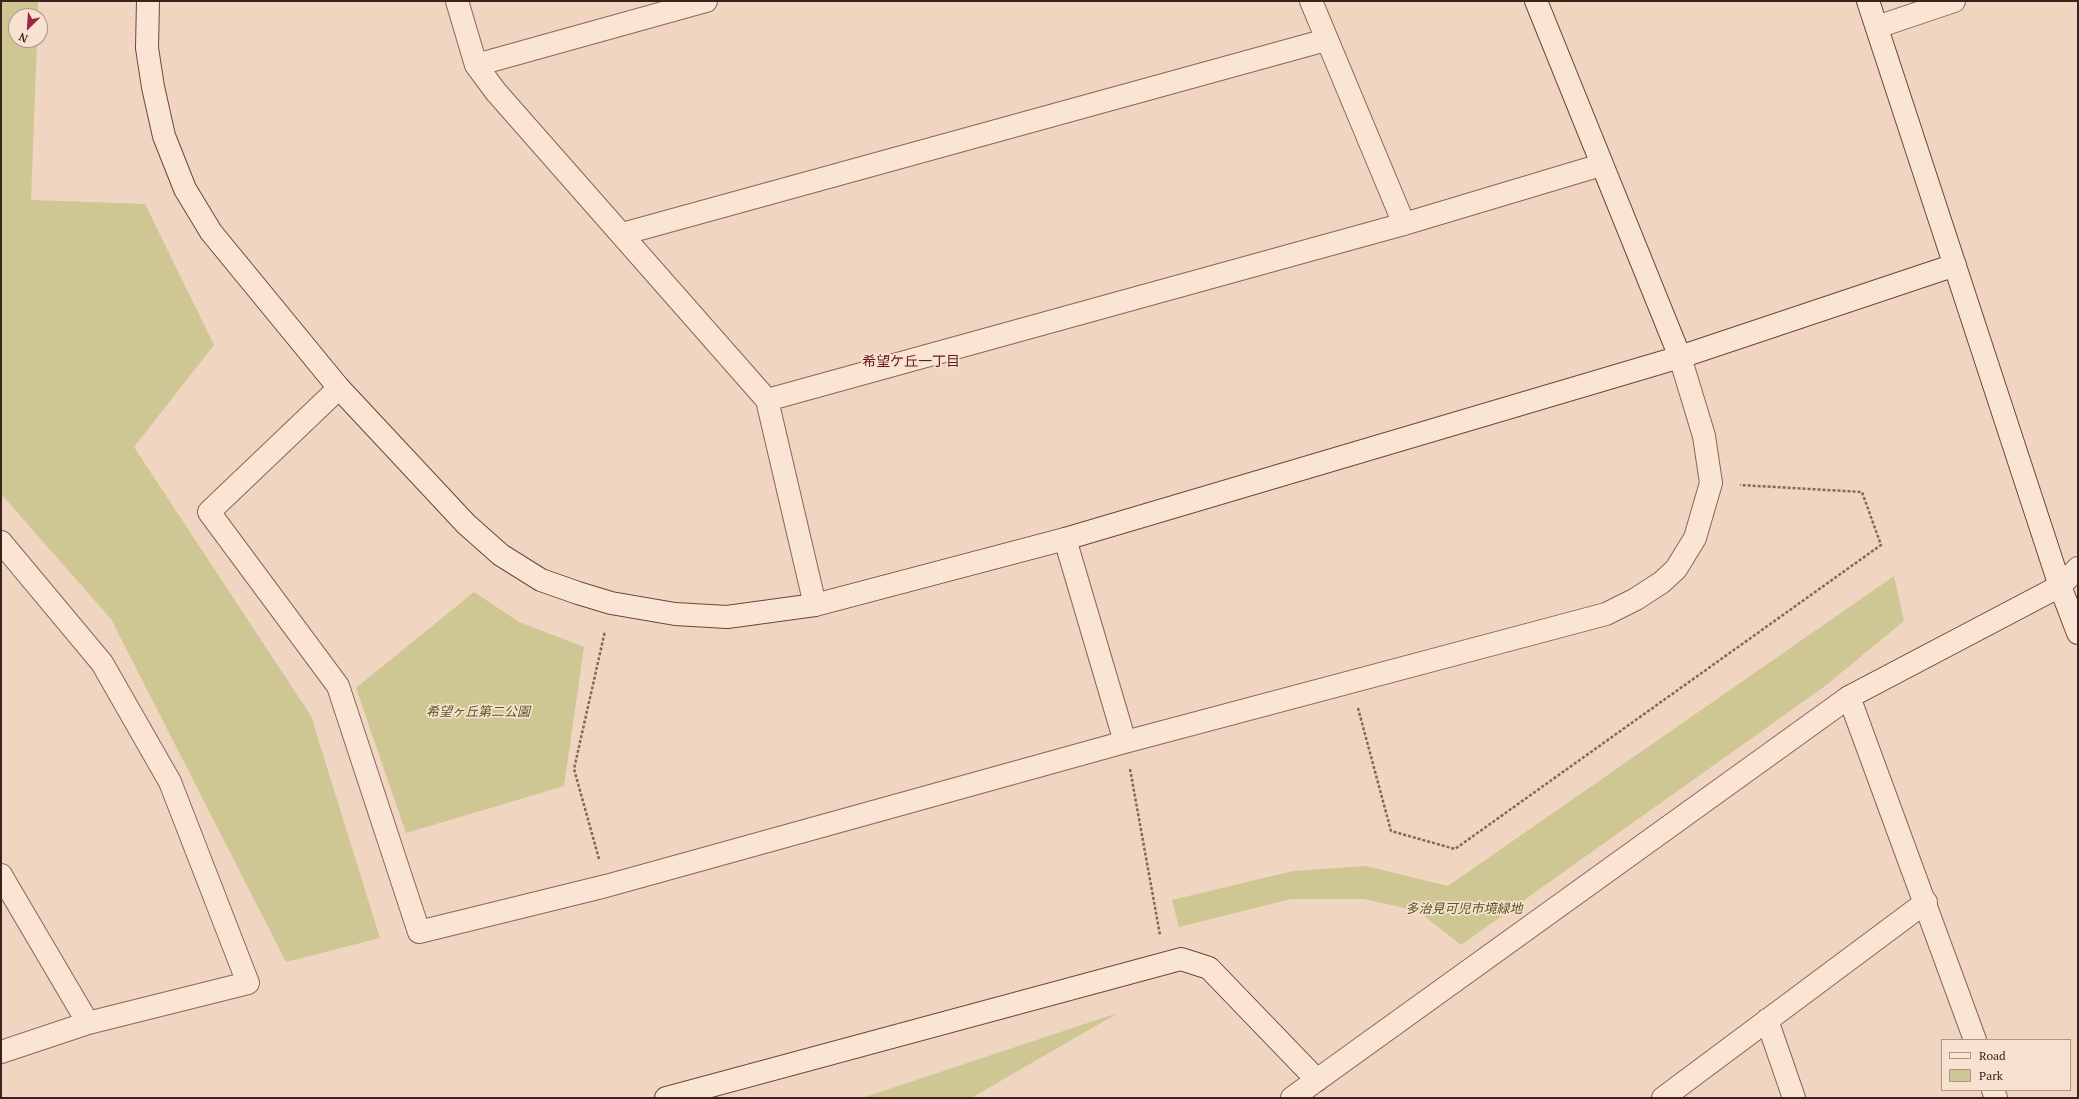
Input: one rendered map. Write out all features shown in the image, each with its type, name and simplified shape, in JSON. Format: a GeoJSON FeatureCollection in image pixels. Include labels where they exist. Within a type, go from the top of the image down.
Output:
{"type":"FeatureCollection","features":[{"type":"Feature","properties":{"kind":"street"},"geometry":{"type":"LineString","coordinates":[[148,1],[147,48],[153,87],[164,136],[184,189],[211,232],[338,388],[466,524],[501,555],[541,580],[611,603],[675,614],[727,617],[815,605],[1065,539],[1680,357],[1955,265]]}},
{"type":"Feature","properties":{"kind":"street"},"geometry":{"type":"LineString","coordinates":[[457,1],[476,65],[496,92],[767,400],[815,605]]}},
{"type":"Feature","properties":{"kind":"street"},"geometry":{"type":"LineString","coordinates":[[476,65],[706,1]]}},
{"type":"Feature","properties":{"kind":"street"},"geometry":{"type":"LineString","coordinates":[[1311,1],[1404,224]]}},
{"type":"Feature","properties":{"kind":"street"},"geometry":{"type":"LineString","coordinates":[[338,388],[209,512],[338,686],[418,932],[606,886],[1350,680],[1606,614],[1636,599],[1662,582],[1676,569],[1696,538],[1711,483],[1704,436],[1680,357],[1601,165],[1536,1]]}},
{"type":"Feature","properties":{"kind":"street"},"geometry":{"type":"LineString","coordinates":[[1868,1],[1955,265],[2069,588],[2078,633]]}},
{"type":"Feature","properties":{"kind":"street"},"geometry":{"type":"LineString","coordinates":[[1877,27],[1954,1]]}},
{"type":"Feature","properties":{"kind":"street"},"geometry":{"type":"LineString","coordinates":[[622,234],[1326,40]]}},
{"type":"Feature","properties":{"kind":"street"},"geometry":{"type":"LineString","coordinates":[[767,400],[1404,224],[1601,165]]}},
{"type":"Feature","properties":{"kind":"street"},"geometry":{"type":"LineString","coordinates":[[1065,539],[1125,742]]}},
{"type":"Feature","properties":{"kind":"street"},"geometry":{"type":"LineString","coordinates":[[1,542],[102,663],[170,782],[248,983],[88,1023],[1,1052]]}},
{"type":"Feature","properties":{"kind":"street"},"geometry":{"type":"LineString","coordinates":[[1292,1098],[1849,697],[2069,588],[2078,568]]}},
{"type":"Feature","properties":{"kind":"street"},"geometry":{"type":"LineString","coordinates":[[1849,697],[1926,902],[1975,1039]]}},
{"type":"Feature","properties":{"kind":"street"},"geometry":{"type":"LineString","coordinates":[[1,875],[88,1023]]}},
{"type":"Feature","properties":{"kind":"street"},"geometry":{"type":"LineString","coordinates":[[1663,1098],[1926,902]]}},
{"type":"Feature","properties":{"kind":"street"},"geometry":{"type":"LineString","coordinates":[[666,1098],[1181,959],[1209,968],[1317,1080]]}},
{"type":"Feature","properties":{"kind":"street"},"geometry":{"type":"LineString","coordinates":[[1767,1020],[1794,1098]]}},
{"type":"Feature","properties":{"kind":"path"},"geometry":{"type":"LineString","coordinates":[[1350,680],[1391,832],[1455,849],[1881,545],[1862,492],[1711,483]]}},
{"type":"Feature","properties":{"kind":"path"},"geometry":{"type":"LineString","coordinates":[[606,886],[574,769],[611,603]]}},
{"type":"Feature","properties":{"kind":"path"},"geometry":{"type":"LineString","coordinates":[[1125,742],[1165,963]]}},
{"type":"Feature","properties":{"kind":"green space"},"geometry":{"type":"Polygon","coordinates":[[[1,1],[38,1],[38,8],[8,8],[8,48],[37,48],[31,200],[145,204],[214,345],[134,447],[311,716],[380,938],[286,962],[111,619],[1,494],[1,1]]]}},
{"type":"Feature","properties":{"kind":"green space","name":"多治見可児市境緑地"},"geometry":{"type":"Polygon","coordinates":[[[1894,576],[1904,621],[1825,686],[1461,945],[1418,911],[1364,899],[1291,899],[1179,927],[1172,900],[1293,871],[1366,866],[1448,886],[1894,576]]]}},
{"type":"Feature","properties":{"kind":"green space","name":"希望ヶ丘第二公園"},"geometry":{"type":"Polygon","coordinates":[[[474,592],[519,622],[584,647],[564,786],[406,833],[356,688],[474,592]]]}},
{"type":"Feature","properties":{"kind":"green space"},"geometry":{"type":"Polygon","coordinates":[[[1118,1013],[971,1098],[862,1098],[1118,1013]]]}},
{"type":"Feature","properties":{"kind":"district","name":"希望ケ丘一丁目"},"geometry":{"type":"Point","coordinates":[911,362]}}]}
